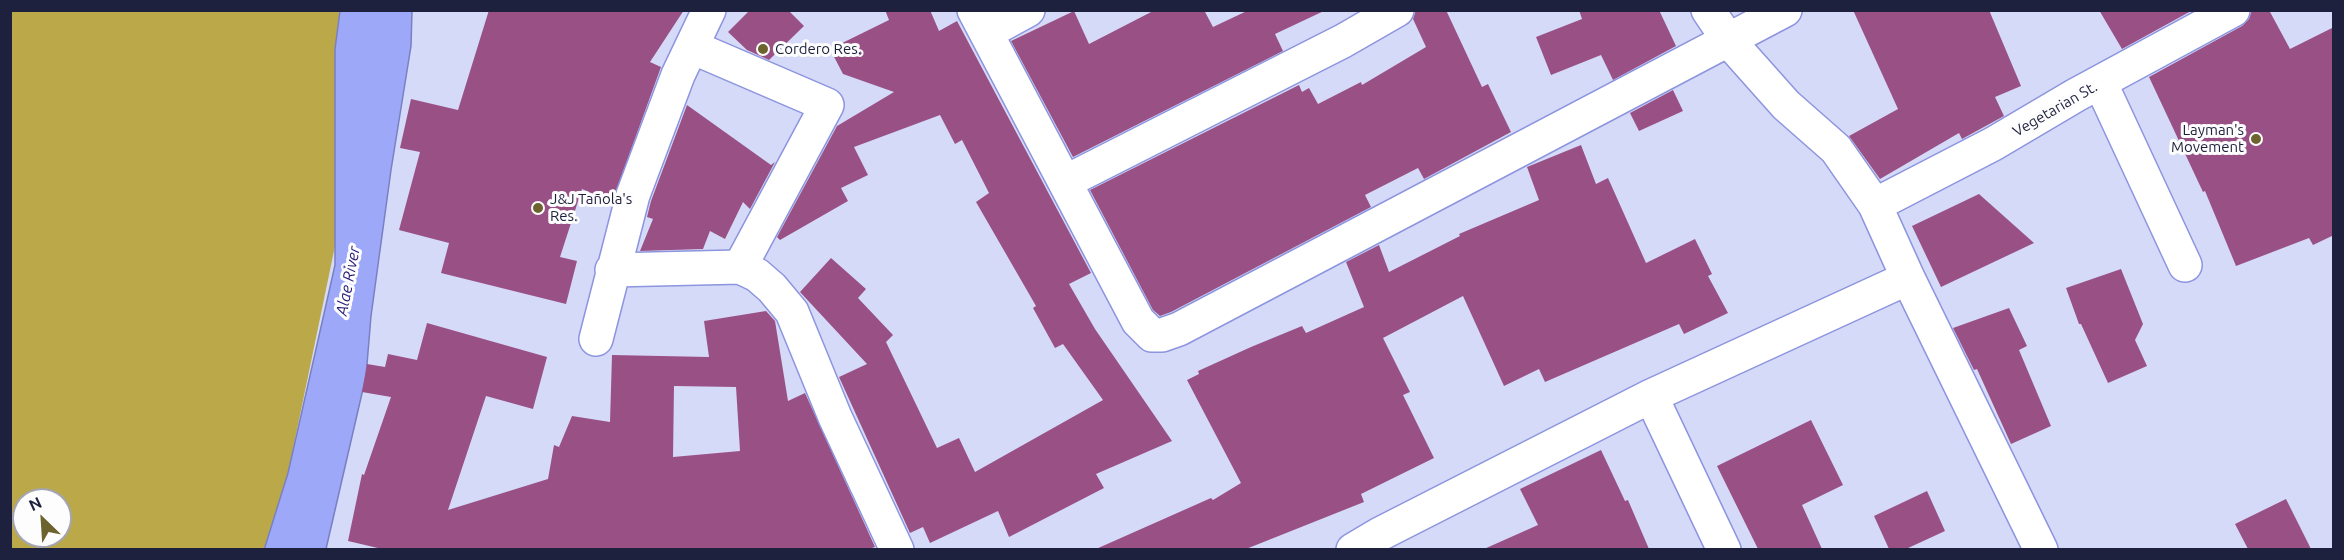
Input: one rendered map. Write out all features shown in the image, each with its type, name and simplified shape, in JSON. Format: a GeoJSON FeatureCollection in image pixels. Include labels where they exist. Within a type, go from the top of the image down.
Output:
{"type":"FeatureCollection","features":[{"type":"Feature","properties":{"kind":"street"},"geometry":{"type":"LineString","coordinates":[[596,339],[633,195],[678,75],[709,10]]}},
{"type":"Feature","properties":{"kind":"street"},"geometry":{"type":"LineString","coordinates":[[1028,10],[980,22],[1138,321],[1152,335],[1162,335],[1179,329],[1785,10]]}},
{"type":"Feature","properties":{"kind":"street"},"geometry":{"type":"LineString","coordinates":[[1065,182],[1342,41],[1397,10]]}},
{"type":"Feature","properties":{"kind":"street"},"geometry":{"type":"LineString","coordinates":[[1708,10],[1729,41],[1786,105],[1836,149],[1875,206],[2041,549]]}},
{"type":"Feature","properties":{"kind":"street","name":"Vegetarian St."},"geometry":{"type":"LineString","coordinates":[[1875,206],[1994,144],[2100,82],[2233,10]]}},
{"type":"Feature","properties":{"kind":"street"},"geometry":{"type":"LineString","coordinates":[[692,47],[827,105],[740,267]]}},
{"type":"Feature","properties":{"kind":"street"},"geometry":{"type":"LineString","coordinates":[[2100,82],[2185,265]]}},
{"type":"Feature","properties":{"kind":"street"},"geometry":{"type":"LineString","coordinates":[[612,270],[740,267],[757,275],[772,288],[792,312],[835,417],[897,549]]}},
{"type":"Feature","properties":{"kind":"street"},"geometry":{"type":"LineString","coordinates":[[1374,544],[1651,396],[1908,278]]}},
{"type":"Feature","properties":{"kind":"street"},"geometry":{"type":"LineString","coordinates":[[1651,396],[1725,549]]}},
{"type":"Feature","properties":{"kind":"shaded area"},"geometry":{"type":"Polygon","coordinates":[[[10,11],[340,11],[335,49],[335,246],[288,473],[264,549],[11,549],[10,11]]]}},
{"type":"Feature","properties":{"kind":"water","name":"Alae River"},"geometry":{"type":"Polygon","coordinates":[[[340,11],[412,11],[411,46],[371,316],[366,376],[326,549],[264,550],[288,473],[335,265],[335,49],[340,11]]]}},
{"type":"Feature","properties":{"kind":"building"},"geometry":{"type":"Polygon","coordinates":[[[489,10],[684,10],[650,62],[661,67],[612,202],[582,189],[560,257],[577,261],[566,304],[441,273],[449,243],[399,230],[420,152],[400,148],[411,99],[458,110],[489,10]]]}},
{"type":"Feature","properties":{"kind":"building","name":"Cordero Res."},"geometry":{"type":"Polygon","coordinates":[[[750,10],[788,10],[804,26],[769,60],[747,50],[728,32],[750,10]]]}},
{"type":"Feature","properties":{"kind":"building"},"geometry":{"type":"Polygon","coordinates":[[[885,10],[930,10],[939,31],[957,21],[1091,273],[1069,284],[1095,329],[1172,441],[1096,474],[1104,488],[1009,537],[998,511],[930,543],[923,527],[910,533],[839,377],[867,364],[800,292],[831,258],[866,289],[858,298],[893,335],[886,342],[937,448],[959,438],[975,472],[1103,400],[1063,344],[1055,348],[1033,308],[1036,306],[976,202],[989,193],[962,140],[955,144],[940,115],[854,147],[868,175],[841,188],[848,201],[780,240],[777,237],[837,126],[894,92],[843,74],[830,49],[889,20],[885,10]]]}},
{"type":"Feature","properties":{"kind":"building"},"geometry":{"type":"Polygon","coordinates":[[[1155,10],[1204,10],[1213,27],[1249,10],[1326,10],[1275,34],[1283,51],[1073,157],[1011,41],[1074,11],[1089,44],[1155,10]]]}},
{"type":"Feature","properties":{"kind":"building"},"geometry":{"type":"Polygon","coordinates":[[[1416,10],[1446,10],[1482,87],[1488,84],[1511,132],[1424,179],[1418,168],[1365,195],[1371,207],[1160,316],[1153,310],[1090,190],[1299,85],[1302,92],[1309,88],[1318,104],[1361,82],[1362,85],[1426,47],[1413,19],[1416,10]]]}},
{"type":"Feature","properties":{"kind":"building"},"geometry":{"type":"Polygon","coordinates":[[[1579,10],[1659,10],[1676,46],[1613,80],[1601,55],[1551,75],[1536,37],[1582,19],[1579,10]]]}},
{"type":"Feature","properties":{"kind":"building"},"geometry":{"type":"Polygon","coordinates":[[[1853,10],[1989,10],[2021,86],[1995,97],[2004,116],[1962,139],[1959,133],[1880,179],[1849,136],[1898,109],[1853,10]]]}},
{"type":"Feature","properties":{"kind":"building"},"geometry":{"type":"Polygon","coordinates":[[[2099,10],[2193,10],[2122,49],[2099,10]]]}},
{"type":"Feature","properties":{"kind":"building","name":"Layman's Movement"},"geometry":{"type":"Polygon","coordinates":[[[2252,10],[2269,10],[2290,49],[2334,27],[2334,235],[2313,245],[2309,238],[2236,266],[2205,191],[2203,192],[2149,77],[2242,26],[2249,19],[2252,10]]]}},
{"type":"Feature","properties":{"kind":"building"},"geometry":{"type":"Polygon","coordinates":[[[1673,90],[1683,111],[1639,131],[1630,113],[1673,90]]]}},
{"type":"Feature","properties":{"kind":"building"},"geometry":{"type":"Polygon","coordinates":[[[687,105],[771,165],[775,162],[750,209],[743,202],[725,239],[710,231],[703,249],[640,251],[653,219],[647,217],[651,201],[687,105]]]}},
{"type":"Feature","properties":{"kind":"building"},"geometry":{"type":"Polygon","coordinates":[[[1581,145],[1596,184],[1608,178],[1646,263],[1695,239],[1712,274],[1708,276],[1728,313],[1684,334],[1679,324],[1545,382],[1539,369],[1504,386],[1463,296],[1383,338],[1410,392],[1403,395],[1434,458],[1361,494],[1364,502],[1246,549],[1096,549],[1211,498],[1213,500],[1241,483],[1187,380],[1199,374],[1198,371],[1251,347],[1302,326],[1306,333],[1364,307],[1346,262],[1379,245],[1389,272],[1460,236],[1459,234],[1539,200],[1527,167],[1581,145]]]}},
{"type":"Feature","properties":{"kind":"building"},"geometry":{"type":"Polygon","coordinates":[[[1979,194],[2034,243],[1941,287],[1912,226],[1979,194]]]}},
{"type":"Feature","properties":{"kind":"building"},"geometry":{"type":"Polygon","coordinates":[[[2121,269],[2143,324],[2135,340],[2147,366],[2108,383],[2079,324],[2066,288],[2121,269]]]}},
{"type":"Feature","properties":{"kind":"building"},"geometry":{"type":"Polygon","coordinates":[[[2009,308],[2027,346],[2019,350],[2051,426],[2011,444],[1977,369],[1974,370],[1953,328],[2009,308]]]}},
{"type":"Feature","properties":{"kind":"building"},"geometry":{"type":"Polygon","coordinates":[[[766,311],[775,321],[788,401],[805,393],[875,547],[869,549],[382,549],[348,541],[362,474],[364,475],[391,397],[362,392],[367,364],[385,367],[388,354],[417,360],[427,323],[547,357],[533,409],[486,396],[448,510],[548,479],[554,445],[559,447],[572,416],[610,422],[612,355],[709,357],[704,321],[766,311]],[[674,386],[673,457],[740,451],[736,387],[674,386]]]}},
{"type":"Feature","properties":{"kind":"building"},"geometry":{"type":"Polygon","coordinates":[[[1811,420],[1843,485],[1802,505],[1822,549],[1758,549],[1717,466],[1811,420]]]}},
{"type":"Feature","properties":{"kind":"building"},"geometry":{"type":"Polygon","coordinates":[[[1601,450],[1625,501],[1628,500],[1649,549],[1484,549],[1538,525],[1520,489],[1601,450]]]}},
{"type":"Feature","properties":{"kind":"building"},"geometry":{"type":"Polygon","coordinates":[[[1927,491],[1945,531],[1906,549],[1889,549],[1874,516],[1927,491]]]}},
{"type":"Feature","properties":{"kind":"building"},"geometry":{"type":"Polygon","coordinates":[[[2286,499],[2311,549],[2248,549],[2235,524],[2286,499]]]}},
{"type":"Feature","properties":{"kind":"place","name":"Cordero Res."},"geometry":{"type":"Point","coordinates":[763,49]}},
{"type":"Feature","properties":{"kind":"place","name":"Layman's Movement"},"geometry":{"type":"Point","coordinates":[2256,139]}},
{"type":"Feature","properties":{"kind":"place","name":"J&J Tañola's Res."},"geometry":{"type":"Point","coordinates":[538,208]}}]}
